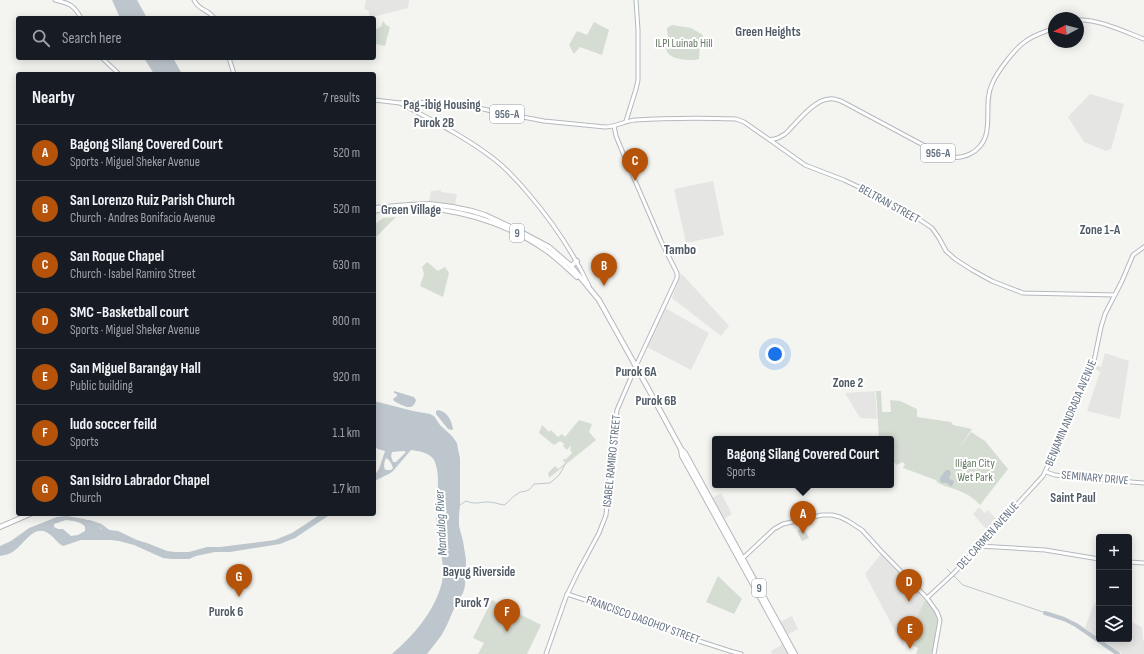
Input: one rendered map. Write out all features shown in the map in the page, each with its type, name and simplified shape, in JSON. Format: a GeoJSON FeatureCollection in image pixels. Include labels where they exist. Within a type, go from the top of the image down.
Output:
{"type":"FeatureCollection","features":[{"type":"Feature","properties":{"kind":"highway","name":"9"},"geometry":{"type":"LineString","coordinates":[[376,210],[409,204],[430,204],[453,207],[486,215],[549,247],[571,266],[591,290],[608,316],[795,654]]}},
{"type":"Feature","properties":{"kind":"highway","name":"9"},"geometry":{"type":"LineString","coordinates":[[376,210],[429,208],[484,219],[521,235],[548,251],[591,290]]}},
{"type":"Feature","properties":{"kind":"highway"},"geometry":{"type":"LineString","coordinates":[[571,266],[577,261]]}},
{"type":"Feature","properties":{"kind":"highway","name":"9"},"geometry":{"type":"LineString","coordinates":[[681,449],[682,456],[692,475],[791,654]]}},
{"type":"Feature","properties":{"kind":"highway"},"geometry":{"type":"LineString","coordinates":[[0,527],[25,516]]}},
{"type":"Feature","properties":{"kind":"street"},"geometry":{"type":"LineString","coordinates":[[55,0],[72,5],[80,16]]}},
{"type":"Feature","properties":{"kind":"street"},"geometry":{"type":"LineString","coordinates":[[194,0],[198,6],[212,16]]}},
{"type":"Feature","properties":{"kind":"street"},"geometry":{"type":"LineString","coordinates":[[626,121],[638,80],[638,30],[636,0]]}},
{"type":"Feature","properties":{"kind":"street"},"geometry":{"type":"LineString","coordinates":[[1084,21],[1098,23],[1144,39]]}},
{"type":"Feature","properties":{"kind":"street","name":"956-A"},"geometry":{"type":"LineString","coordinates":[[376,100],[400,103],[448,102],[556,122],[605,127],[614,126],[626,121],[648,119],[736,119],[744,122],[770,140],[784,134],[818,103],[825,99],[832,98],[940,154],[954,157],[968,154],[976,149],[983,141],[986,135],[988,122],[988,94],[995,78],[1015,50],[1030,38],[1048,30]]}},
{"type":"Feature","properties":{"kind":"street"},"geometry":{"type":"LineString","coordinates":[[104,60],[117,72]]}},
{"type":"Feature","properties":{"kind":"street"},"geometry":{"type":"LineString","coordinates":[[230,60],[233,72]]}},
{"type":"Feature","properties":{"kind":"street","name":"956-A"},"geometry":{"type":"LineString","coordinates":[[400,103],[450,130],[489,154],[502,165],[552,222],[577,261],[591,290]]}},
{"type":"Feature","properties":{"kind":"street","name":"ISABEL RAMIRO STREET"},"geometry":{"type":"LineString","coordinates":[[546,654],[566,596],[599,533],[606,515],[617,410],[677,278],[675,266],[661,241],[616,136],[614,126]]}},
{"type":"Feature","properties":{"kind":"street","name":"BELTRAN STREET"},"geometry":{"type":"LineString","coordinates":[[770,140],[805,165],[844,180],[900,207],[932,228],[946,251],[954,259],[992,281],[1023,293],[1115,295]]}},
{"type":"Feature","properties":{"kind":"street","name":"BENJAMIN ANDRADA AVENUE"},"geometry":{"type":"LineString","coordinates":[[1046,472],[1093,366],[1105,314],[1133,255],[1144,247]]}},
{"type":"Feature","properties":{"kind":"street","name":"SEMINARY DRIVE"},"geometry":{"type":"LineString","coordinates":[[1046,472],[1055,475],[1080,478],[1144,483]]}},
{"type":"Feature","properties":{"kind":"street","name":"DEL CARMEN AVENUE"},"geometry":{"type":"LineString","coordinates":[[927,598],[953,574],[1046,472]]}},
{"type":"Feature","properties":{"kind":"street"},"geometry":{"type":"LineString","coordinates":[[743,558],[774,528],[789,522],[822,515],[832,515],[848,521],[862,530],[927,598],[937,612],[940,620],[934,654]]}},
{"type":"Feature","properties":{"kind":"street"},"geometry":{"type":"LineString","coordinates":[[979,546],[1045,550],[1096,558]]}},
{"type":"Feature","properties":{"kind":"street"},"geometry":{"type":"LineString","coordinates":[[1132,562],[1144,563]]}},
{"type":"Feature","properties":{"kind":"street","name":"FRANCISCO DAGOHOY STREET"},"geometry":{"type":"LineString","coordinates":[[566,596],[601,605],[696,640],[741,654]]}},
{"type":"Feature","properties":{"kind":"shaded area"},"geometry":{"type":"Polygon","coordinates":[[[366,0],[409,0],[408,8],[376,16],[369,16],[369,11],[364,9],[366,0]]]}},
{"type":"Feature","properties":{"kind":"shaded area"},"geometry":{"type":"Polygon","coordinates":[[[1090,94],[1124,104],[1111,149],[1106,151],[1084,142],[1068,117],[1090,94]]]}},
{"type":"Feature","properties":{"kind":"shaded area"},"geometry":{"type":"Polygon","coordinates":[[[713,181],[724,235],[686,243],[674,189],[713,181]]]}},
{"type":"Feature","properties":{"kind":"shaded area"},"geometry":{"type":"Polygon","coordinates":[[[441,190],[441,192],[457,194],[455,205],[429,201],[431,191],[441,190]]]}},
{"type":"Feature","properties":{"kind":"shaded area"},"geometry":{"type":"Polygon","coordinates":[[[681,273],[729,326],[721,336],[672,298],[681,273]]]}},
{"type":"Feature","properties":{"kind":"shaded area"},"geometry":{"type":"Polygon","coordinates":[[[665,308],[709,333],[691,370],[647,347],[665,308]]]}},
{"type":"Feature","properties":{"kind":"shaded area"},"geometry":{"type":"Polygon","coordinates":[[[1105,353],[1129,361],[1120,419],[1087,411],[1100,372],[1094,368],[1095,365],[1101,367],[1105,353]]]}},
{"type":"Feature","properties":{"kind":"shaded area"},"geometry":{"type":"Polygon","coordinates":[[[875,391],[877,419],[860,418],[845,393],[875,391]]]}},
{"type":"Feature","properties":{"kind":"shaded area"},"geometry":{"type":"Polygon","coordinates":[[[721,493],[732,514],[724,519],[712,498],[721,493]]]}},
{"type":"Feature","properties":{"kind":"shaded area"},"geometry":{"type":"Polygon","coordinates":[[[979,507],[985,513],[988,510],[998,521],[988,531],[973,514],[979,507]]]}},
{"type":"Feature","properties":{"kind":"shaded area"},"geometry":{"type":"Polygon","coordinates":[[[881,554],[925,600],[903,646],[865,574],[881,554]]]}},
{"type":"Feature","properties":{"kind":"shaded area"},"geometry":{"type":"Polygon","coordinates":[[[1094,603],[1096,604],[1096,636],[1085,628],[1094,603]]]}},
{"type":"Feature","properties":{"kind":"shaded area"},"geometry":{"type":"Polygon","coordinates":[[[792,616],[798,629],[787,635],[780,622],[792,616]]]}},
{"type":"Feature","properties":{"kind":"shaded area"},"geometry":{"type":"Polygon","coordinates":[[[1132,622],[1142,627],[1144,654],[1122,654],[1105,642],[1132,642],[1132,622]]]}},
{"type":"Feature","properties":{"kind":"shaded area"},"geometry":{"type":"Polygon","coordinates":[[[783,644],[789,654],[772,654],[771,651],[783,644]]]}},
{"type":"Feature","properties":{"kind":"green space"},"geometry":{"type":"Polygon","coordinates":[[[383,21],[390,27],[385,46],[376,44],[376,29],[381,27],[383,21]]]}},
{"type":"Feature","properties":{"kind":"green space"},"geometry":{"type":"Polygon","coordinates":[[[594,22],[609,30],[602,55],[580,47],[574,54],[569,45],[577,31],[587,35],[594,22]]]}},
{"type":"Feature","properties":{"kind":"green space","name":"ILPI Luinab Hill"},"geometry":{"type":"Polygon","coordinates":[[[672,25],[691,28],[703,35],[700,45],[699,59],[680,59],[671,56],[668,53],[666,50],[666,42],[668,38],[667,28],[672,25]]]}},
{"type":"Feature","properties":{"kind":"green space"},"geometry":{"type":"Polygon","coordinates":[[[396,217],[376,237],[376,223],[383,218],[396,217]]]}},
{"type":"Feature","properties":{"kind":"green space"},"geometry":{"type":"Polygon","coordinates":[[[427,262],[438,271],[445,267],[449,273],[443,297],[420,286],[424,274],[422,267],[427,262]]]}},
{"type":"Feature","properties":{"kind":"green space","name":"Iligan City Wet Park"},"geometry":{"type":"Polygon","coordinates":[[[876,391],[881,391],[882,412],[891,412],[890,400],[900,401],[917,409],[917,417],[951,422],[953,425],[972,429],[958,450],[971,432],[985,441],[1008,469],[980,505],[971,497],[960,491],[938,483],[936,480],[903,468],[905,464],[902,462],[897,465],[894,462],[894,436],[879,436],[876,391]]]}},
{"type":"Feature","properties":{"kind":"green space"},"geometry":{"type":"Polygon","coordinates":[[[579,420],[592,424],[589,432],[596,440],[549,478],[548,473],[555,466],[558,469],[565,463],[563,460],[572,453],[570,446],[567,450],[563,446],[564,444],[560,441],[554,445],[539,433],[542,425],[549,432],[551,430],[558,437],[562,434],[565,437],[579,420]]]}},
{"type":"Feature","properties":{"kind":"green space"},"geometry":{"type":"Polygon","coordinates":[[[803,527],[809,538],[802,541],[797,531],[803,527]]]}},
{"type":"Feature","properties":{"kind":"green space"},"geometry":{"type":"Polygon","coordinates":[[[718,576],[742,599],[734,614],[706,602],[718,576]]]}},
{"type":"Feature","properties":{"kind":"green space"},"geometry":{"type":"Polygon","coordinates":[[[492,600],[541,625],[527,654],[478,654],[484,643],[473,638],[492,600]]]}},
{"type":"Feature","properties":{"kind":"green space"},"geometry":{"type":"Polygon","coordinates":[[[925,600],[935,612],[937,618],[938,625],[936,638],[933,654],[916,654],[918,648],[905,642],[925,600]]]}},
{"type":"Feature","properties":{"kind":"water"},"geometry":{"type":"Polygon","coordinates":[[[112,0],[137,0],[146,16],[119,16],[112,0]]]}},
{"type":"Feature","properties":{"kind":"water"},"geometry":{"type":"Polygon","coordinates":[[[145,60],[174,60],[181,72],[153,72],[145,60]]]}},
{"type":"Feature","properties":{"kind":"water"},"geometry":{"type":"Polygon","coordinates":[[[394,391],[414,397],[416,400],[415,404],[407,407],[394,401],[393,399],[397,396],[397,394],[394,393],[394,391]]]}},
{"type":"Feature","properties":{"kind":"water","name":"Mandulog River"},"geometry":{"type":"Polygon","coordinates":[[[376,402],[434,416],[440,425],[457,443],[460,458],[459,526],[466,560],[465,586],[463,593],[457,602],[441,636],[427,654],[392,654],[415,632],[428,615],[437,596],[443,578],[436,516],[438,482],[437,468],[431,456],[411,450],[393,471],[376,481],[376,473],[379,469],[385,451],[376,448],[376,402]],[[392,452],[391,456],[393,462],[396,462],[406,452],[392,452]],[[386,458],[384,468],[386,470],[391,470],[393,468],[386,458]]]}},
{"type":"Feature","properties":{"kind":"water"},"geometry":{"type":"Polygon","coordinates":[[[438,410],[448,417],[453,429],[452,430],[448,429],[436,414],[436,411],[438,410]]]}},
{"type":"Feature","properties":{"kind":"water"},"geometry":{"type":"Polygon","coordinates":[[[946,470],[949,470],[951,473],[949,479],[953,480],[954,482],[952,486],[940,481],[940,478],[946,470]]]}},
{"type":"Feature","properties":{"kind":"water"},"geometry":{"type":"Polygon","coordinates":[[[67,516],[91,521],[101,529],[118,531],[137,540],[167,551],[175,552],[189,552],[207,547],[220,547],[275,540],[292,533],[318,516],[328,516],[295,538],[280,544],[230,552],[215,552],[189,559],[163,558],[134,545],[111,540],[81,540],[63,546],[49,533],[41,531],[33,533],[12,552],[0,556],[0,546],[11,541],[29,528],[57,517],[67,516]],[[66,520],[54,524],[54,527],[63,529],[71,536],[78,535],[85,531],[85,527],[77,522],[66,520]]]}},
{"type":"Feature","properties":{"kind":"waterway"},"geometry":{"type":"LineString","coordinates":[[460,505],[466,501],[475,503],[490,502],[504,505],[515,495],[529,490],[534,484],[550,483],[559,475],[565,465]]}},
{"type":"Feature","properties":{"kind":"waterway"},"geometry":{"type":"LineString","coordinates":[[89,522],[101,526],[110,533]]}},
{"type":"Feature","properties":{"kind":"waterway"},"geometry":{"type":"LineString","coordinates":[[947,569],[963,585],[1043,612]]}},
{"type":"Feature","properties":{"kind":"waterway"},"geometry":{"type":"LineString","coordinates":[[1045,613],[1064,619],[1076,625],[1118,654]]}},
{"type":"Feature","properties":{"kind":"place","name":"San Roque Chapel"},"geometry":{"type":"Point","coordinates":[635,181]}},
{"type":"Feature","properties":{"kind":"place","name":"San Lorenzo Ruiz Parish Church"},"geometry":{"type":"Point","coordinates":[604,286]}},
{"type":"Feature","properties":{"kind":"place","name":"Bagong Silang Covered Court"},"geometry":{"type":"Point","coordinates":[803,534]}},
{"type":"Feature","properties":{"kind":"place","name":"San Isidro Labrador Chapel"},"geometry":{"type":"Point","coordinates":[239,597]}},
{"type":"Feature","properties":{"kind":"place","name":"SMC -Basketball court"},"geometry":{"type":"Point","coordinates":[909,602]}},
{"type":"Feature","properties":{"kind":"place","name":"ludo soccer feild"},"geometry":{"type":"Point","coordinates":[507,632]}},
{"type":"Feature","properties":{"kind":"place","name":"San Miguel Barangay Hall"},"geometry":{"type":"Point","coordinates":[910,649]}},
{"type":"Feature","properties":{"kind":"district","name":"Green Heights"},"geometry":{"type":"Point","coordinates":[768,32]}},
{"type":"Feature","properties":{"kind":"district","name":"Pag-ibig Housing"},"geometry":{"type":"Point","coordinates":[442,105]}},
{"type":"Feature","properties":{"kind":"district","name":"Purok 2B"},"geometry":{"type":"Point","coordinates":[434,123]}},
{"type":"Feature","properties":{"kind":"district","name":"Green Village"},"geometry":{"type":"Point","coordinates":[411,210]}},
{"type":"Feature","properties":{"kind":"district","name":"Zone 1-A"},"geometry":{"type":"Point","coordinates":[1100,230]}},
{"type":"Feature","properties":{"kind":"district","name":"Tambo"},"geometry":{"type":"Point","coordinates":[680,249]}},
{"type":"Feature","properties":{"kind":"district","name":"Purok 6A"},"geometry":{"type":"Point","coordinates":[636,372]}},
{"type":"Feature","properties":{"kind":"district","name":"Zone 2"},"geometry":{"type":"Point","coordinates":[848,383]}},
{"type":"Feature","properties":{"kind":"district","name":"Purok 6B"},"geometry":{"type":"Point","coordinates":[656,401]}},
{"type":"Feature","properties":{"kind":"district","name":"Saint Paul"},"geometry":{"type":"Point","coordinates":[1073,498]}},
{"type":"Feature","properties":{"kind":"district","name":"Bayug Riverside"},"geometry":{"type":"Point","coordinates":[479,572]}},
{"type":"Feature","properties":{"kind":"district","name":"Purok 7"},"geometry":{"type":"Point","coordinates":[472,603]}},
{"type":"Feature","properties":{"kind":"district","name":"Purok 6"},"geometry":{"type":"Point","coordinates":[226,612]}}]}
